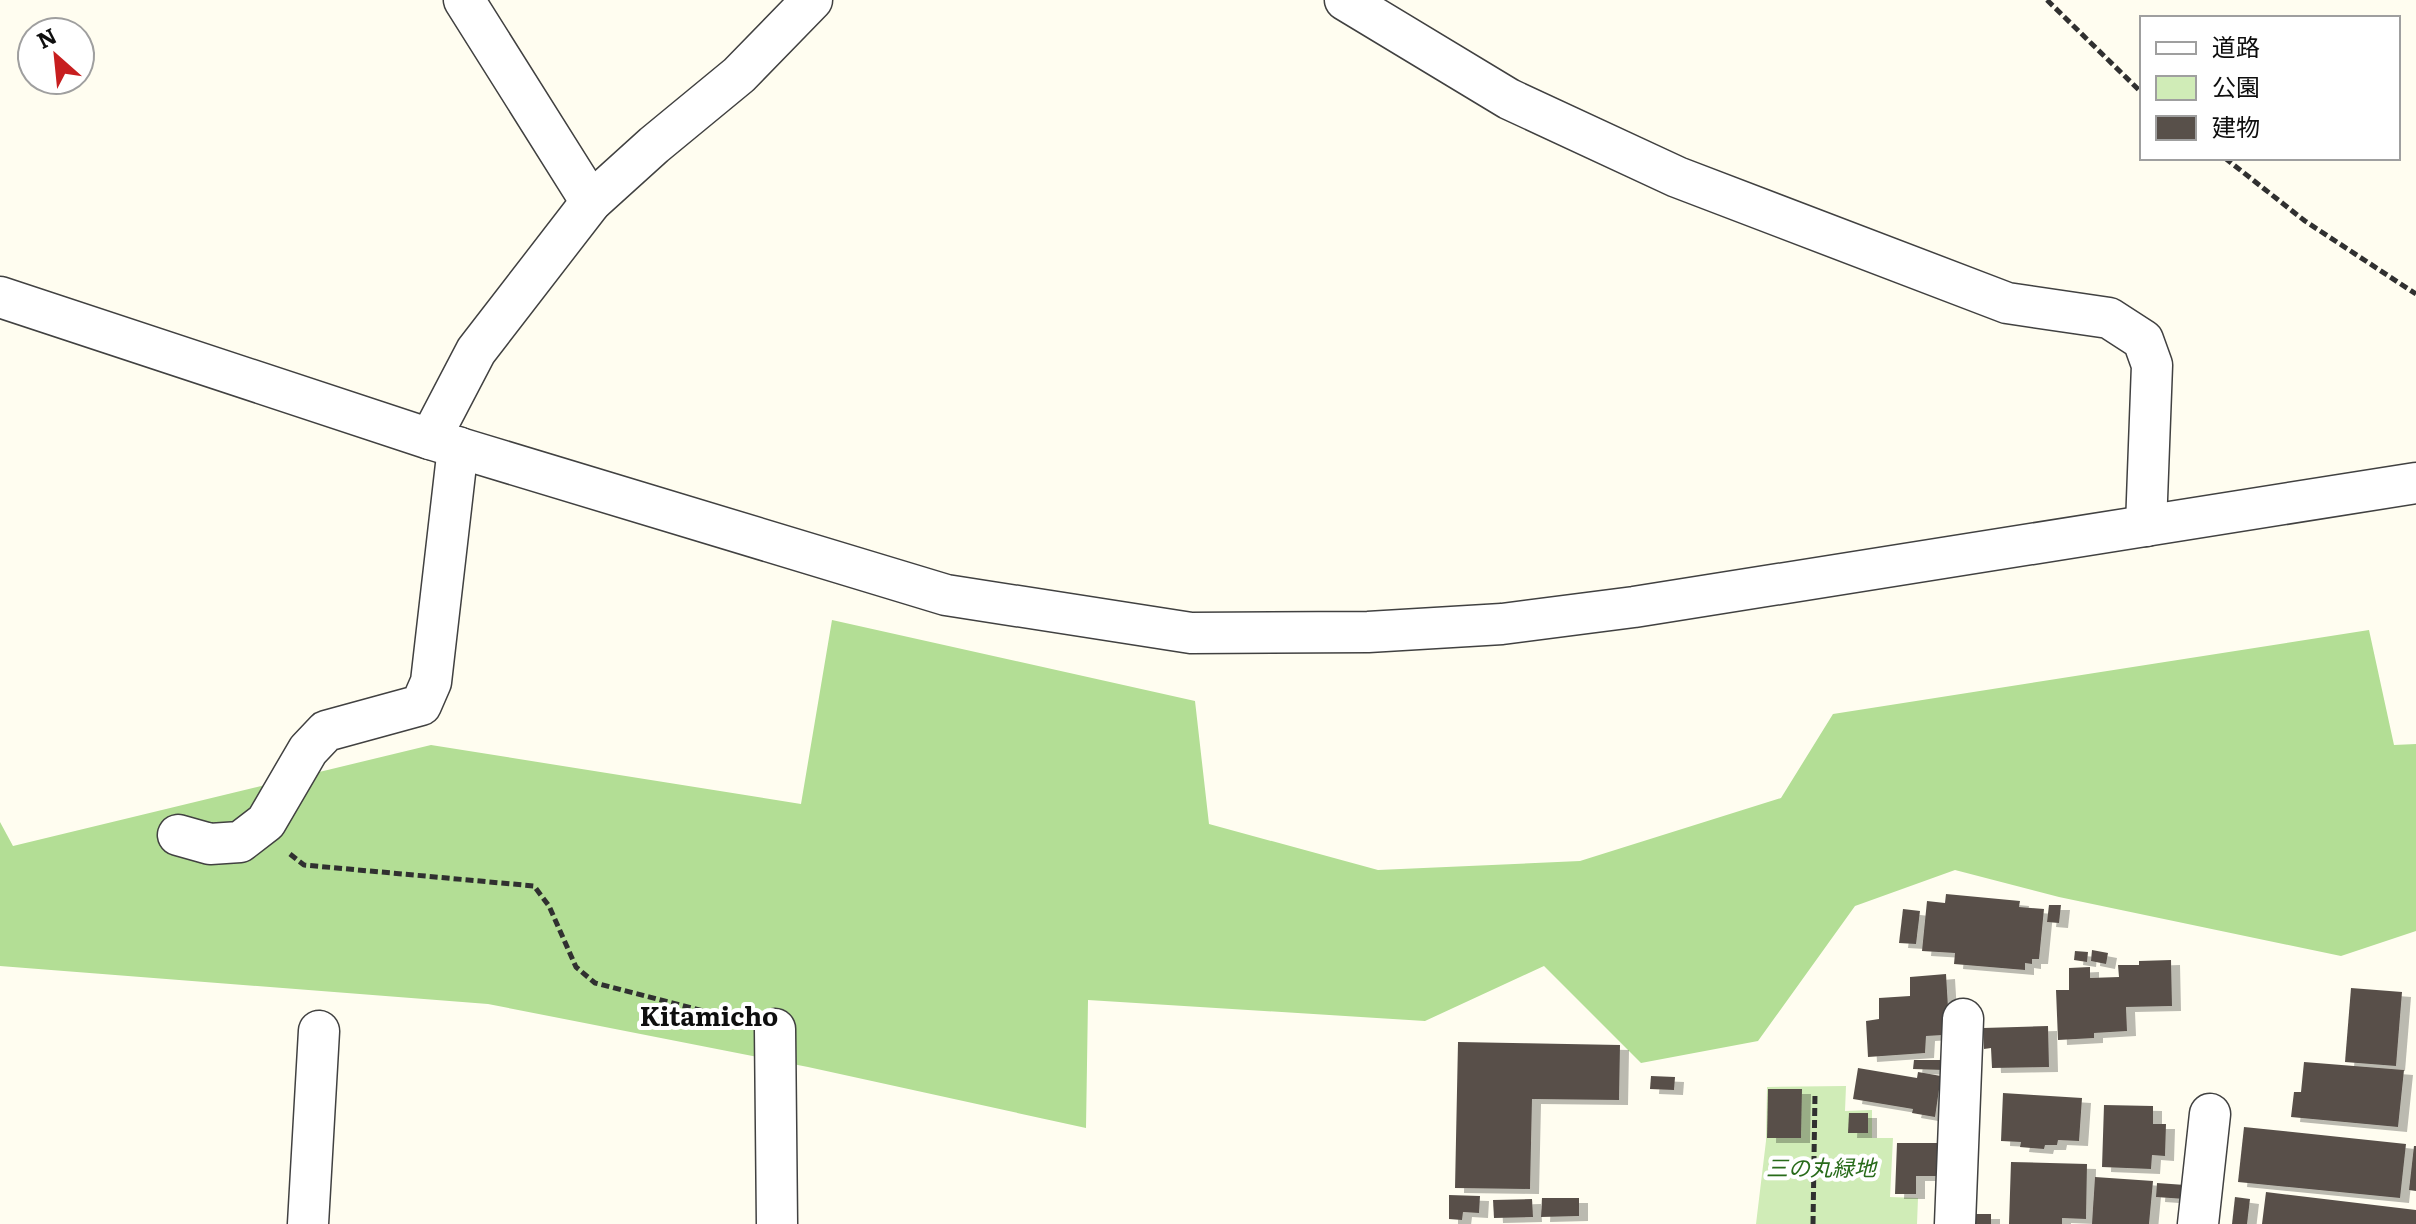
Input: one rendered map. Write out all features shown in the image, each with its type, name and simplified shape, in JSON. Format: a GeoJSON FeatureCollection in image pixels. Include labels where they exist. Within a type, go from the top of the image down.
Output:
{"type":"FeatureCollection","features":[{"type":"Feature","properties":{"kind":"street"},"geometry":{"type":"LineString","coordinates":[[464,0],[591,202]]}},
{"type":"Feature","properties":{"kind":"street"},"geometry":{"type":"LineString","coordinates":[[178,835],[210,844],[240,842],[266,822],[308,750],[326,731],[421,705],[431,682],[444,443],[476,351],[591,202],[739,75],[812,0]]}},
{"type":"Feature","properties":{"kind":"street"},"geometry":{"type":"LineString","coordinates":[[1345,0],[1509,99],[1677,177],[2007,303],[2109,318],[2143,340],[2152,365],[2146,526]]}},
{"type":"Feature","properties":{"kind":"street"},"geometry":{"type":"LineString","coordinates":[[0,297],[444,443],[946,595],[1191,633],[1368,632],[1502,624],[1634,607],[2416,483]]}},
{"type":"Feature","properties":{"kind":"street"},"geometry":{"type":"LineString","coordinates":[[1955,1224],[1963,1019]]}},
{"type":"Feature","properties":{"kind":"street"},"geometry":{"type":"LineString","coordinates":[[775,1029],[777,1224]]}},
{"type":"Feature","properties":{"kind":"street"},"geometry":{"type":"LineString","coordinates":[[308,1224],[319,1031]]}},
{"type":"Feature","properties":{"kind":"street"},"geometry":{"type":"LineString","coordinates":[[2198,1224],[2210,1114]]}},
{"type":"Feature","properties":{"kind":"path"},"geometry":{"type":"LineString","coordinates":[[2047,0],[2140,91]]}},
{"type":"Feature","properties":{"kind":"path"},"geometry":{"type":"LineString","coordinates":[[2228,160],[2305,221],[2416,294]]}},
{"type":"Feature","properties":{"kind":"path"},"geometry":{"type":"LineString","coordinates":[[266,822],[280,847],[304,865],[534,886],[549,906],[576,967],[595,983],[775,1029]]}},
{"type":"Feature","properties":{"kind":"path"},"geometry":{"type":"LineString","coordinates":[[1813,1224],[1815,1093]]}},
{"type":"Feature","properties":{"kind":"green space"},"geometry":{"type":"Polygon","coordinates":[[[832,620],[1195,701],[1209,824],[1378,870],[1580,861],[1781,798],[1833,714],[2369,630],[2394,745],[2416,744],[2416,931],[2341,956],[2059,897],[1955,870],[1855,906],[1758,1041],[1641,1063],[1544,966],[1425,1021],[1088,1000],[1086,1128],[808,1067],[488,1004],[0,966],[0,822],[13,846],[431,745],[801,804],[832,620]]]}},
{"type":"Feature","properties":{"kind":"green space","name":"三の丸緑地"},"geometry":{"type":"Polygon","coordinates":[[[1846,1086],[1845,1111],[1872,1110],[1872,1138],[1893,1138],[1890,1197],[1918,1198],[1917,1224],[1756,1224],[1766,1141],[1767,1087],[1846,1086]]]}},
{"type":"Feature","properties":{"kind":"building"},"geometry":{"type":"Polygon","coordinates":[[[1946,894],[2020,901],[2019,907],[2044,909],[2039,959],[2032,959],[2032,964],[2025,963],[2025,970],[1954,964],[1955,953],[1922,951],[1927,901],[1945,903],[1946,894]]]}},
{"type":"Feature","properties":{"kind":"building"},"geometry":{"type":"Polygon","coordinates":[[[2049,905],[2061,905],[2059,923],[2047,922],[2049,905]]]}},
{"type":"Feature","properties":{"kind":"building"},"geometry":{"type":"Polygon","coordinates":[[[1903,909],[1920,911],[1916,944],[1899,943],[1903,909]]]}},
{"type":"Feature","properties":{"kind":"building"},"geometry":{"type":"Polygon","coordinates":[[[2092,950],[2108,953],[2106,964],[2091,961],[2092,950]]]}},
{"type":"Feature","properties":{"kind":"building"},"geometry":{"type":"Polygon","coordinates":[[[2075,951],[2088,952],[2087,962],[2074,960],[2075,951]]]}},
{"type":"Feature","properties":{"kind":"building"},"geometry":{"type":"Polygon","coordinates":[[[2171,960],[2172,1006],[2126,1007],[2127,1031],[2094,1033],[2094,1038],[2058,1040],[2056,990],[2069,990],[2069,968],[2090,967],[2090,978],[2119,977],[2118,965],[2171,960]]]}},
{"type":"Feature","properties":{"kind":"building"},"geometry":{"type":"Polygon","coordinates":[[[1946,974],[1949,1024],[1942,1026],[1943,1035],[1926,1036],[1925,1053],[1868,1057],[1866,1021],[1879,1019],[1879,998],[1910,996],[1910,977],[1946,974]]]}},
{"type":"Feature","properties":{"kind":"building"},"geometry":{"type":"Polygon","coordinates":[[[2351,988],[2402,992],[2396,1066],[2345,1062],[2351,988]]]}},
{"type":"Feature","properties":{"kind":"building"},"geometry":{"type":"Polygon","coordinates":[[[2048,1026],[2049,1067],[1992,1068],[1991,1048],[1984,1049],[1983,1028],[2048,1026]]]}},
{"type":"Feature","properties":{"kind":"building"},"geometry":{"type":"Polygon","coordinates":[[[1458,1042],[1620,1045],[1619,1100],[1532,1099],[1530,1189],[1455,1188],[1458,1042]]]}},
{"type":"Feature","properties":{"kind":"building"},"geometry":{"type":"Polygon","coordinates":[[[1914,1060],[1944,1060],[1944,1070],[1913,1069],[1914,1060]]]}},
{"type":"Feature","properties":{"kind":"building"},"geometry":{"type":"Polygon","coordinates":[[[2304,1062],[2404,1070],[2398,1127],[2291,1117],[2294,1092],[2301,1092],[2304,1062]]]}},
{"type":"Feature","properties":{"kind":"building"},"geometry":{"type":"Polygon","coordinates":[[[1858,1068],[1917,1078],[1918,1072],[1941,1076],[1935,1117],[1912,1113],[1913,1109],[1853,1099],[1858,1068]]]}},
{"type":"Feature","properties":{"kind":"building"},"geometry":{"type":"Polygon","coordinates":[[[1651,1076],[1675,1077],[1674,1090],[1650,1089],[1651,1076]]]}},
{"type":"Feature","properties":{"kind":"building"},"geometry":{"type":"Polygon","coordinates":[[[1768,1089],[1802,1089],[1801,1138],[1767,1138],[1768,1089]]]}},
{"type":"Feature","properties":{"kind":"building"},"geometry":{"type":"Polygon","coordinates":[[[2003,1093],[2082,1098],[2079,1141],[2058,1140],[2057,1145],[2045,1145],[2044,1149],[2020,1147],[2021,1142],[2001,1141],[2003,1093]]]}},
{"type":"Feature","properties":{"kind":"building"},"geometry":{"type":"Polygon","coordinates":[[[2104,1105],[2153,1106],[2153,1124],[2166,1124],[2165,1156],[2152,1155],[2151,1169],[2102,1167],[2104,1105]]]}},
{"type":"Feature","properties":{"kind":"building"},"geometry":{"type":"Polygon","coordinates":[[[1849,1113],[1868,1113],[1868,1133],[1848,1133],[1849,1113]]]}},
{"type":"Feature","properties":{"kind":"building"},"geometry":{"type":"Polygon","coordinates":[[[2244,1127],[2406,1144],[2400,1198],[2238,1182],[2244,1127]]]}},
{"type":"Feature","properties":{"kind":"building"},"geometry":{"type":"Polygon","coordinates":[[[1897,1143],[1938,1143],[1938,1176],[1916,1176],[1916,1194],[1895,1194],[1897,1143]]]}},
{"type":"Feature","properties":{"kind":"building"},"geometry":{"type":"Polygon","coordinates":[[[2416,1146],[2416,1191],[2409,1190],[2416,1146]]]}},
{"type":"Feature","properties":{"kind":"building"},"geometry":{"type":"Polygon","coordinates":[[[2011,1162],[2087,1164],[2086,1219],[2062,1218],[2062,1224],[2009,1224],[2011,1162]]]}},
{"type":"Feature","properties":{"kind":"building"},"geometry":{"type":"Polygon","coordinates":[[[2095,1177],[2153,1181],[2149,1224],[2092,1224],[2095,1177]]]}},
{"type":"Feature","properties":{"kind":"building"},"geometry":{"type":"Polygon","coordinates":[[[2157,1183],[2185,1185],[2185,1199],[2156,1197],[2157,1183]]]}},
{"type":"Feature","properties":{"kind":"building"},"geometry":{"type":"Polygon","coordinates":[[[2266,1192],[2416,1210],[2416,1224],[2262,1224],[2266,1192]]]}},
{"type":"Feature","properties":{"kind":"building"},"geometry":{"type":"Polygon","coordinates":[[[1449,1195],[1480,1196],[1479,1213],[1463,1212],[1462,1220],[1449,1219],[1449,1195]]]}},
{"type":"Feature","properties":{"kind":"building"},"geometry":{"type":"Polygon","coordinates":[[[2235,1197],[2250,1199],[2247,1224],[2232,1224],[2235,1197]]]}},
{"type":"Feature","properties":{"kind":"building"},"geometry":{"type":"Polygon","coordinates":[[[1542,1198],[1579,1198],[1579,1216],[1541,1217],[1542,1198]]]}},
{"type":"Feature","properties":{"kind":"building"},"geometry":{"type":"Polygon","coordinates":[[[1532,1199],[1533,1217],[1494,1218],[1493,1200],[1532,1199]]]}},
{"type":"Feature","properties":{"kind":"building"},"geometry":{"type":"Polygon","coordinates":[[[1972,1214],[1991,1214],[1991,1224],[1971,1224],[1972,1214]]]}},
{"type":"Feature","properties":{"kind":"district","name":"Kitamicho"},"geometry":{"type":"Point","coordinates":[709,1014]}}]}
